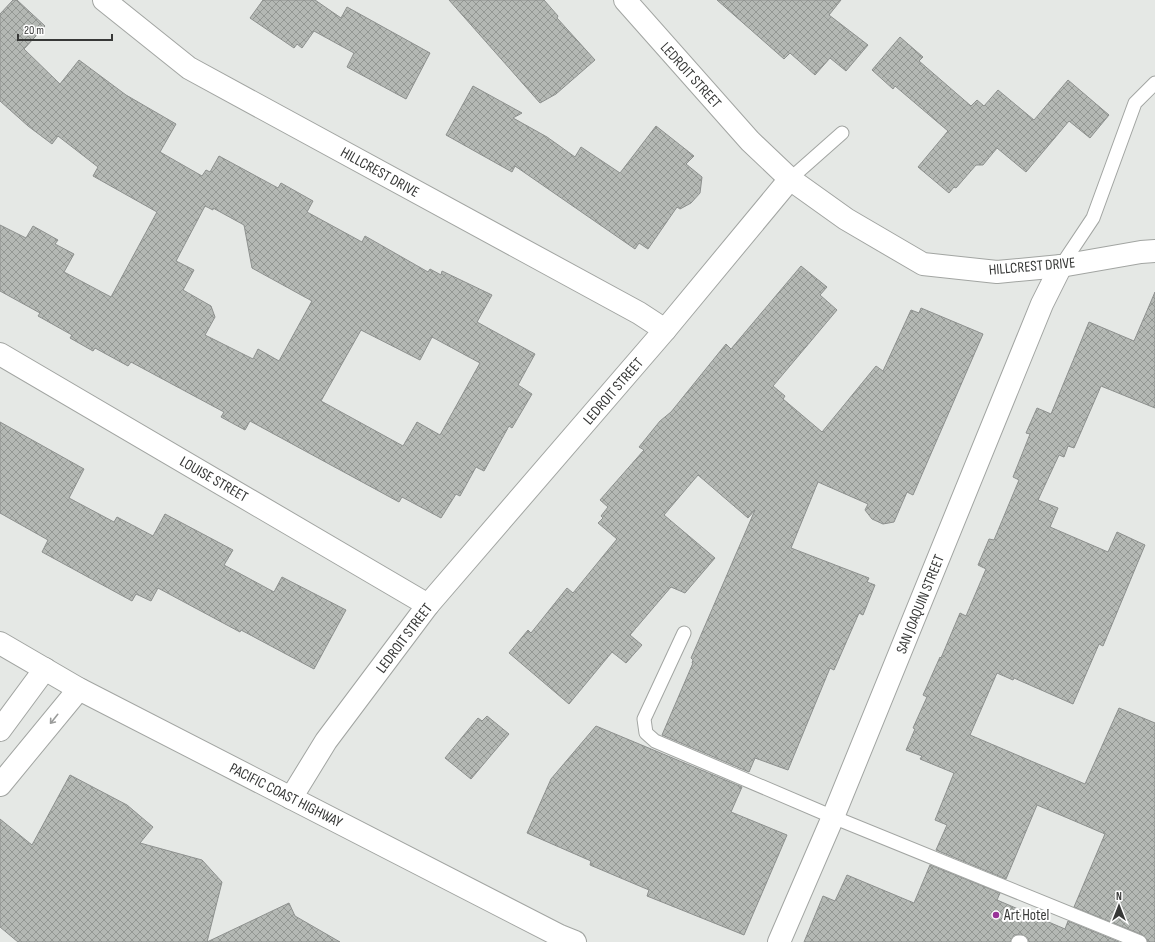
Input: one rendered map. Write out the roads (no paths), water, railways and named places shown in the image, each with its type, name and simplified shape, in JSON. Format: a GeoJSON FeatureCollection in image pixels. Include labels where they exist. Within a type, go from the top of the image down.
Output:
{"type":"FeatureCollection","features":[{"type":"Feature","properties":{"kind":"main road","name":"HILLCREST DRIVE"},"geometry":{"type":"LineString","coordinates":[[104,0],[189,68],[632,309],[666,330]]}},
{"type":"Feature","properties":{"kind":"main road","name":"LEDROIT STREET"},"geometry":{"type":"LineString","coordinates":[[291,798],[326,741],[428,605],[666,330],[790,179],[750,141],[625,0]]}},
{"type":"Feature","properties":{"kind":"main road","name":"HILLCREST DRIVE"},"geometry":{"type":"LineString","coordinates":[[790,179],[846,219],[923,264],[997,272],[1061,266],[1141,252],[1155,251]]}},
{"type":"Feature","properties":{"kind":"main road","name":"SAN JOAQUIN STREET"},"geometry":{"type":"LineString","coordinates":[[779,942],[833,817],[1042,304],[1061,266]]}},
{"type":"Feature","properties":{"kind":"main road","name":"LOUISE STREET"},"geometry":{"type":"LineString","coordinates":[[0,354],[428,605]]}},
{"type":"Feature","properties":{"kind":"main road","name":"PACIFIC COAST HIGHWAY"},"geometry":{"type":"LineString","coordinates":[[0,643],[79,689],[564,940]]}},
{"type":"Feature","properties":{"kind":"main road"},"geometry":{"type":"LineString","coordinates":[[0,730],[45,669]]}},
{"type":"Feature","properties":{"kind":"main road"},"geometry":{"type":"LineString","coordinates":[[0,785],[79,689]]}},
{"type":"Feature","properties":{"kind":"lane"},"geometry":{"type":"LineString","coordinates":[[1061,266],[1093,218],[1135,103],[1155,83]]}},
{"type":"Feature","properties":{"kind":"lane"},"geometry":{"type":"LineString","coordinates":[[790,179],[842,133]]}},
{"type":"Feature","properties":{"kind":"lane"},"geometry":{"type":"LineString","coordinates":[[684,633],[644,719],[646,733],[655,741],[833,817],[1140,942]]}},
{"type":"Feature","properties":{"kind":"place","name":"Art Hotel"},"geometry":{"type":"Point","coordinates":[996,915]}}]}
